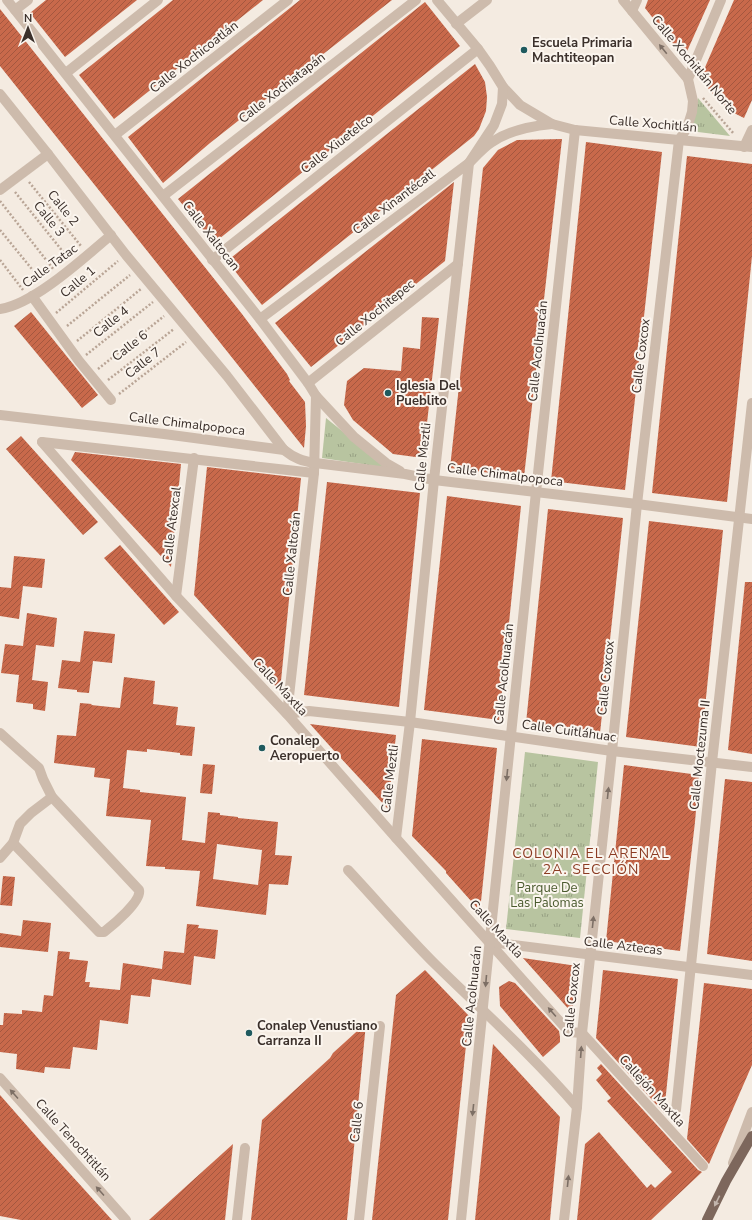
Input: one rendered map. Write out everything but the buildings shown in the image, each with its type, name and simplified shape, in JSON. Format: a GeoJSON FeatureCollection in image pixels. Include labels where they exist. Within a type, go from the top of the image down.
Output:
{"type":"FeatureCollection","features":[{"type":"Feature","properties":{"kind":"main road"},"geometry":{"type":"LineString","coordinates":[[707,1220],[726,1181],[752,1136]]}},
{"type":"Feature","properties":{"kind":"street","name":"Calle Xaltocan"},"geometry":{"type":"LineString","coordinates":[[8,0],[260,319],[316,396],[354,437],[386,463],[405,474]]}},
{"type":"Feature","properties":{"kind":"street"},"geometry":{"type":"LineString","coordinates":[[15,10],[28,0]]}},
{"type":"Feature","properties":{"kind":"street"},"geometry":{"type":"LineString","coordinates":[[66,73],[158,0]]}},
{"type":"Feature","properties":{"kind":"street","name":"Calle Xochicoatlán"},"geometry":{"type":"LineString","coordinates":[[115,135],[288,0]]}},
{"type":"Feature","properties":{"kind":"street","name":"Calle Xochiatapán"},"geometry":{"type":"LineString","coordinates":[[163,196],[416,0]]}},
{"type":"Feature","properties":{"kind":"street"},"geometry":{"type":"LineString","coordinates":[[437,0],[478,49],[503,87],[520,105],[552,124]]}},
{"type":"Feature","properties":{"kind":"street"},"geometry":{"type":"LineString","coordinates":[[456,24],[487,0]]}},
{"type":"Feature","properties":{"kind":"street","name":"Calle Xochitlán Norte"},"geometry":{"type":"LineString","coordinates":[[623,0],[688,79]]}},
{"type":"Feature","properties":{"kind":"street"},"geometry":{"type":"LineString","coordinates":[[632,11],[637,0]]}},
{"type":"Feature","properties":{"kind":"street"},"geometry":{"type":"LineString","coordinates":[[679,140],[687,128],[692,112],[693,101],[688,79],[721,0]]}},
{"type":"Feature","properties":{"kind":"street","name":"Calle Xiuetelco"},"geometry":{"type":"LineString","coordinates":[[212,260],[478,49]]}},
{"type":"Feature","properties":{"kind":"street","name":"Calle Meztli"},"geometry":{"type":"LineString","coordinates":[[396,838],[410,722],[434,480],[469,163],[494,125],[502,104],[503,87]]}},
{"type":"Feature","properties":{"kind":"street"},"geometry":{"type":"LineString","coordinates":[[0,94],[111,235],[227,376],[284,450]]}},
{"type":"Feature","properties":{"kind":"street","name":"Calle Xochitlán"},"geometry":{"type":"LineString","coordinates":[[552,124],[575,130],[748,147]]}},
{"type":"Feature","properties":{"kind":"street","name":"Calle Xinantécatl"},"geometry":{"type":"LineString","coordinates":[[260,319],[469,163],[492,142],[513,132],[532,126],[552,124]]}},
{"type":"Feature","properties":{"kind":"street","name":"Calle Acolhuacán"},"geometry":{"type":"LineString","coordinates":[[461,1220],[575,130]]}},
{"type":"Feature","properties":{"kind":"street"},"geometry":{"type":"LineString","coordinates":[[748,147],[752,130]]}},
{"type":"Feature","properties":{"kind":"street","name":"Calle Coxcox"},"geometry":{"type":"LineString","coordinates":[[564,1220],[577,1107],[582,1033],[612,751],[636,504],[679,140]]}},
{"type":"Feature","properties":{"kind":"street"},"geometry":{"type":"LineString","coordinates":[[4,187],[48,154]]}},
{"type":"Feature","properties":{"kind":"street","name":"Calle Tatac"},"geometry":{"type":"LineString","coordinates":[[0,309],[13,306],[46,287],[75,266],[111,235]]}},
{"type":"Feature","properties":{"kind":"street","name":"Calle Xochitepec"},"geometry":{"type":"LineString","coordinates":[[308,383],[458,264]]}},
{"type":"Feature","properties":{"kind":"street"},"geometry":{"type":"LineString","coordinates":[[31,297],[79,361],[111,400]]}},
{"type":"Feature","properties":{"kind":"street","name":"Calle Xaltocán"},"geometry":{"type":"LineString","coordinates":[[288,714],[314,468],[316,396]]}},
{"type":"Feature","properties":{"kind":"street","name":"Calle Moctezuma II"},"geometry":{"type":"LineString","coordinates":[[676,1110],[712,762],[752,403]]}},
{"type":"Feature","properties":{"kind":"street","name":"Calle Chimalpopoca"},"geometry":{"type":"LineString","coordinates":[[0,415],[20,416],[284,450],[314,468],[405,474],[434,480],[752,519]]}},
{"type":"Feature","properties":{"kind":"street","name":"Calle Maxtla"},"geometry":{"type":"LineString","coordinates":[[194,458],[42,442],[176,596],[288,714],[569,1032],[582,1033]]}},
{"type":"Feature","properties":{"kind":"street"},"geometry":{"type":"LineString","coordinates":[[194,458],[314,468]]}},
{"type":"Feature","properties":{"kind":"street","name":"Calle Atexcal"},"geometry":{"type":"LineString","coordinates":[[176,596],[194,458]]}},
{"type":"Feature","properties":{"kind":"street","name":"Calle Cuitláhuac"},"geometry":{"type":"LineString","coordinates":[[288,714],[309,711],[410,722],[612,751],[752,768]]}},
{"type":"Feature","properties":{"kind":"street"},"geometry":{"type":"LineString","coordinates":[[0,733],[39,768],[52,797],[139,890],[139,896],[125,914],[104,932],[99,932],[13,843]]}},
{"type":"Feature","properties":{"kind":"street"},"geometry":{"type":"LineString","coordinates":[[0,858],[13,843],[20,824],[31,813],[52,797]]}},
{"type":"Feature","properties":{"kind":"street"},"geometry":{"type":"LineString","coordinates":[[348,870],[434,962],[484,1010],[577,1107]]}},
{"type":"Feature","properties":{"kind":"street","name":"Calle Aztecas"},"geometry":{"type":"LineString","coordinates":[[490,942],[752,975]]}},
{"type":"Feature","properties":{"kind":"street","name":"Calle 6"},"geometry":{"type":"LineString","coordinates":[[359,1220],[380,1026]]}},
{"type":"Feature","properties":{"kind":"street","name":"Callejón Maxtla"},"geometry":{"type":"LineString","coordinates":[[582,1033],[703,1166]]}},
{"type":"Feature","properties":{"kind":"street","name":"Calle Tenochtitlán"},"geometry":{"type":"LineString","coordinates":[[0,1078],[126,1220]]}},
{"type":"Feature","properties":{"kind":"street"},"geometry":{"type":"LineString","coordinates":[[726,1181],[752,1112]]}},
{"type":"Feature","properties":{"kind":"street"},"geometry":{"type":"LineString","coordinates":[[237,1220],[245,1148]]}},
{"type":"Feature","properties":{"kind":"path","name":"Calle Xochitlán Norte"},"geometry":{"type":"LineString","coordinates":[[702,96],[748,147]]}},
{"type":"Feature","properties":{"kind":"path","name":"Calle 2"},"geometry":{"type":"LineString","coordinates":[[22,174],[88,254]]}},
{"type":"Feature","properties":{"kind":"path","name":"Calle 3"},"geometry":{"type":"LineString","coordinates":[[4,187],[75,266]]}},
{"type":"Feature","properties":{"kind":"path"},"geometry":{"type":"LineString","coordinates":[[0,201],[60,277]]}},
{"type":"Feature","properties":{"kind":"path"},"geometry":{"type":"LineString","coordinates":[[0,230],[46,287]]}},
{"type":"Feature","properties":{"kind":"path"},"geometry":{"type":"LineString","coordinates":[[0,260],[31,297]]}},
{"type":"Feature","properties":{"kind":"path","name":"Calle 1"},"geometry":{"type":"LineString","coordinates":[[48,319],[120,260]]}},
{"type":"Feature","properties":{"kind":"path"},"geometry":{"type":"LineString","coordinates":[[58,333],[134,272]]}},
{"type":"Feature","properties":{"kind":"path"},"geometry":{"type":"LineString","coordinates":[[69,347],[145,286]]}},
{"type":"Feature","properties":{"kind":"path","name":"Calle 4"},"geometry":{"type":"LineString","coordinates":[[79,361],[156,299]]}},
{"type":"Feature","properties":{"kind":"path"},"geometry":{"type":"LineString","coordinates":[[90,375],[166,313]]}},
{"type":"Feature","properties":{"kind":"path","name":"Calle 6"},"geometry":{"type":"LineString","coordinates":[[100,387],[177,327]]}},
{"type":"Feature","properties":{"kind":"path","name":"Calle 7"},"geometry":{"type":"LineString","coordinates":[[111,400],[187,341]]}},
{"type":"Feature","properties":{"kind":"green space"},"geometry":{"type":"Polygon","coordinates":[[[698,98],[730,136],[690,131],[698,98]]]}},
{"type":"Feature","properties":{"kind":"green space"},"geometry":{"type":"Polygon","coordinates":[[[326,418],[388,468],[322,458],[326,418]]]}},
{"type":"Feature","properties":{"kind":"green space","name":"Parque De Las Palomas"},"geometry":{"type":"Polygon","coordinates":[[[525,752],[598,762],[580,938],[506,929],[525,752]]]}},
{"type":"Feature","properties":{"kind":"place","name":"Escuela Primaria Machtiteopan"},"geometry":{"type":"Point","coordinates":[524,50]}},
{"type":"Feature","properties":{"kind":"place","name":"Iglesia Del Pueblito"},"geometry":{"type":"Point","coordinates":[388,393]}},
{"type":"Feature","properties":{"kind":"place","name":"Conalep Aeropuerto"},"geometry":{"type":"Point","coordinates":[262,748]}},
{"type":"Feature","properties":{"kind":"place","name":"Conalep Venustiano Carranza II"},"geometry":{"type":"Point","coordinates":[249,1033]}},
{"type":"Feature","properties":{"kind":"district","name":"COLONIA EL ARENAL 2A. SECCIÓN"},"geometry":{"type":"Point","coordinates":[591,862]}}]}
